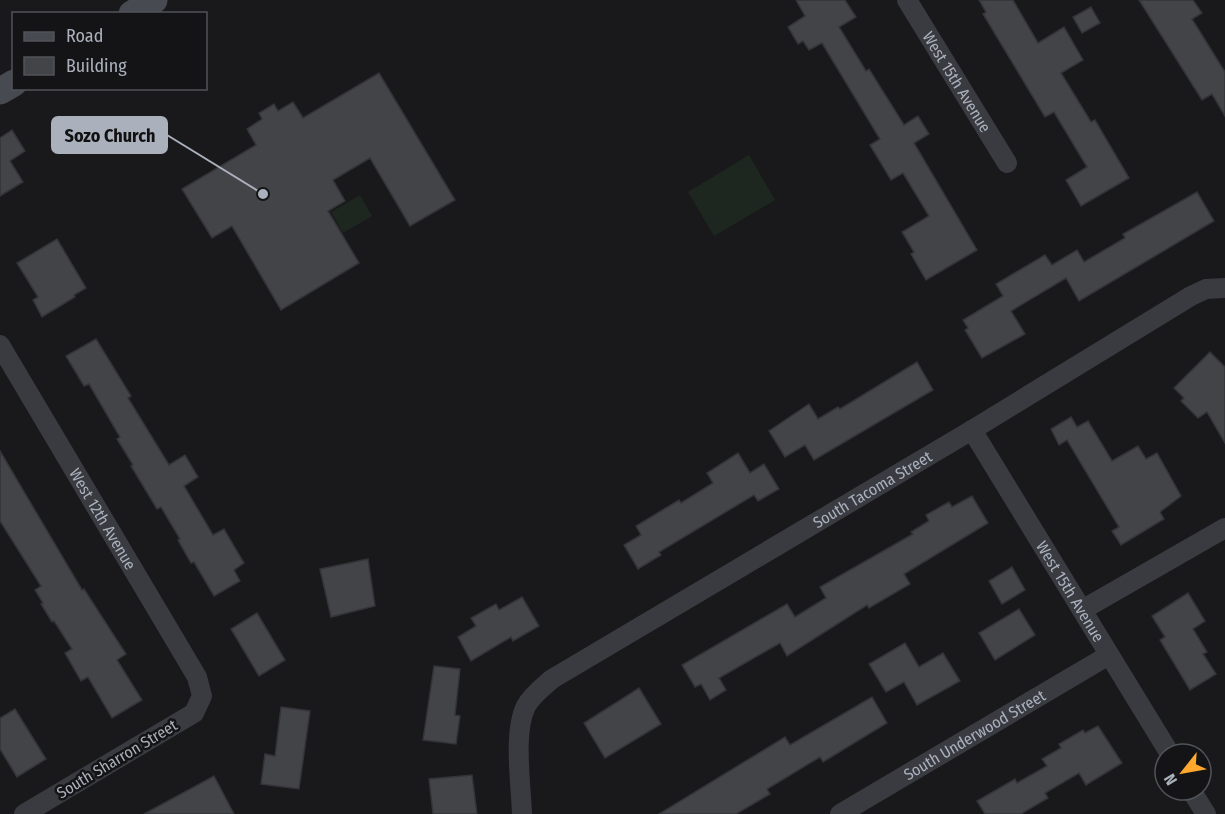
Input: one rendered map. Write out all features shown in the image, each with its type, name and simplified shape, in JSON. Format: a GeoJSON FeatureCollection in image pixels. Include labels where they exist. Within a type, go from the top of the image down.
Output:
{"type":"FeatureCollection","features":[{"type":"Feature","properties":{"kind":"street"},"geometry":{"type":"LineString","coordinates":[[135,12],[154,0]]}},
{"type":"Feature","properties":{"kind":"street","name":"West 15th Avenue"},"geometry":{"type":"LineString","coordinates":[[908,0],[1007,162]]}},
{"type":"Feature","properties":{"kind":"street","name":"South Tacoma Street"},"geometry":{"type":"LineString","coordinates":[[522,814],[519,737],[521,719],[536,693],[552,679],[972,430],[1191,296],[1206,289],[1225,288]]}},
{"type":"Feature","properties":{"kind":"street","name":"West 12th Avenue"},"geometry":{"type":"LineString","coordinates":[[0,345],[197,677],[202,696]]}},
{"type":"Feature","properties":{"kind":"street","name":"West 15th Avenue"},"geometry":{"type":"LineString","coordinates":[[972,430],[1163,742]]}},
{"type":"Feature","properties":{"kind":"street"},"geometry":{"type":"LineString","coordinates":[[1082,610],[1225,528]]}},
{"type":"Feature","properties":{"kind":"street","name":"South Underwood Street"},"geometry":{"type":"LineString","coordinates":[[840,814],[1110,655]]}},
{"type":"Feature","properties":{"kind":"street","name":"South Sharron Street"},"geometry":{"type":"LineString","coordinates":[[24,814],[194,713],[202,696]]}},
{"type":"Feature","properties":{"kind":"shaded area"},"geometry":{"type":"Polygon","coordinates":[[[749,155],[775,200],[714,236],[688,192],[749,155]]]}},
{"type":"Feature","properties":{"kind":"shaded area"},"geometry":{"type":"Polygon","coordinates":[[[360,195],[372,216],[343,233],[331,212],[360,195]]]}},
{"type":"Feature","properties":{"kind":"building"},"geometry":{"type":"Polygon","coordinates":[[[796,0],[845,0],[856,17],[839,27],[866,71],[869,69],[904,125],[918,116],[929,134],[914,143],[977,250],[926,280],[902,232],[929,216],[903,173],[891,180],[870,145],[880,139],[822,43],[809,50],[803,41],[798,44],[788,27],[805,16],[796,0]]]}},
{"type":"Feature","properties":{"kind":"building"},"geometry":{"type":"Polygon","coordinates":[[[979,0],[1013,0],[1038,43],[1064,27],[1083,60],[1061,73],[1091,122],[1095,120],[1129,178],[1081,206],[1066,180],[1087,167],[1054,112],[1045,117],[983,14],[986,12],[979,0]]]}},
{"type":"Feature","properties":{"kind":"building"},"geometry":{"type":"Polygon","coordinates":[[[1139,0],[1193,0],[1202,13],[1192,19],[1225,72],[1225,116],[1212,94],[1202,100],[1139,0]]]}},
{"type":"Feature","properties":{"kind":"building"},"geometry":{"type":"Polygon","coordinates":[[[1091,7],[1100,23],[1082,33],[1073,17],[1091,7]]]}},
{"type":"Feature","properties":{"kind":"building"},"geometry":{"type":"Polygon","coordinates":[[[379,73],[455,200],[410,226],[370,158],[333,180],[345,201],[328,211],[359,263],[281,310],[232,226],[212,238],[182,189],[256,145],[247,129],[262,119],[259,113],[274,104],[278,111],[293,102],[303,118],[379,73]]]}},
{"type":"Feature","properties":{"kind":"building"},"geometry":{"type":"Polygon","coordinates":[[[12,130],[25,151],[10,161],[23,182],[0,196],[0,138],[12,130]]]}},
{"type":"Feature","properties":{"kind":"building"},"geometry":{"type":"Polygon","coordinates":[[[1197,192],[1214,221],[1079,301],[1066,278],[1011,311],[1025,334],[982,358],[965,330],[968,328],[963,320],[1003,296],[996,284],[1045,255],[1052,265],[1077,250],[1084,262],[1125,238],[1123,234],[1197,192]]]}},
{"type":"Feature","properties":{"kind":"building"},"geometry":{"type":"Polygon","coordinates":[[[57,239],[86,288],[42,317],[33,300],[38,297],[17,263],[57,239]]]}},
{"type":"Feature","properties":{"kind":"building"},"geometry":{"type":"Polygon","coordinates":[[[96,339],[131,396],[128,398],[169,465],[185,455],[198,477],[184,486],[213,535],[224,529],[244,563],[234,570],[240,581],[214,596],[194,562],[191,563],[161,507],[157,509],[131,466],[133,465],[117,439],[120,437],[89,384],[84,386],[66,356],[96,339]]]}},
{"type":"Feature","properties":{"kind":"building"},"geometry":{"type":"Polygon","coordinates":[[[1210,352],[1225,367],[1225,443],[1207,412],[1198,418],[1181,401],[1184,398],[1174,388],[1210,352]]]}},
{"type":"Feature","properties":{"kind":"building"},"geometry":{"type":"Polygon","coordinates":[[[917,362],[933,390],[814,460],[805,445],[785,457],[769,431],[809,404],[818,419],[838,407],[840,409],[917,362]]]}},
{"type":"Feature","properties":{"kind":"building"},"geometry":{"type":"Polygon","coordinates":[[[1071,417],[1077,427],[1088,421],[1112,461],[1138,446],[1146,459],[1157,453],[1181,496],[1160,512],[1164,519],[1121,545],[1112,531],[1119,527],[1067,440],[1059,445],[1051,429],[1071,417]]]}},
{"type":"Feature","properties":{"kind":"building"},"geometry":{"type":"Polygon","coordinates":[[[0,451],[82,590],[84,589],[126,654],[117,660],[142,700],[112,718],[88,677],[81,681],[65,653],[72,649],[41,604],[43,603],[35,590],[41,586],[0,521],[0,451]]]}},
{"type":"Feature","properties":{"kind":"building"},"geometry":{"type":"Polygon","coordinates":[[[738,453],[750,473],[764,464],[779,489],[758,501],[754,495],[659,552],[661,555],[638,569],[624,545],[641,535],[636,526],[679,500],[681,503],[713,483],[707,473],[738,453]]]}},
{"type":"Feature","properties":{"kind":"building"},"geometry":{"type":"Polygon","coordinates":[[[972,496],[988,523],[904,574],[910,584],[869,608],[867,605],[787,656],[780,643],[719,678],[726,690],[710,700],[701,684],[695,687],[682,665],[787,604],[795,617],[826,598],[820,587],[913,534],[911,532],[929,521],[926,515],[949,502],[952,507],[972,496]]]}},
{"type":"Feature","properties":{"kind":"building"},"geometry":{"type":"Polygon","coordinates":[[[368,559],[375,606],[331,617],[320,569],[368,559]]]}},
{"type":"Feature","properties":{"kind":"building"},"geometry":{"type":"Polygon","coordinates":[[[1012,567],[1025,590],[1002,604],[989,581],[1012,567]]]}},
{"type":"Feature","properties":{"kind":"building"},"geometry":{"type":"Polygon","coordinates":[[[1188,593],[1205,621],[1193,629],[1207,652],[1203,654],[1216,674],[1190,690],[1160,640],[1165,637],[1152,616],[1188,593]]]}},
{"type":"Feature","properties":{"kind":"building"},"geometry":{"type":"Polygon","coordinates":[[[522,597],[539,626],[513,641],[511,637],[471,661],[458,637],[476,626],[471,618],[496,604],[499,610],[522,597]]]}},
{"type":"Feature","properties":{"kind":"building"},"geometry":{"type":"Polygon","coordinates":[[[1019,609],[1035,635],[995,660],[979,633],[1019,609]]]}},
{"type":"Feature","properties":{"kind":"building"},"geometry":{"type":"Polygon","coordinates":[[[257,613],[285,660],[259,676],[231,629],[257,613]]]}},
{"type":"Feature","properties":{"kind":"building"},"geometry":{"type":"Polygon","coordinates":[[[905,643],[919,667],[943,653],[960,681],[917,705],[904,682],[886,692],[869,664],[905,643]]]}},
{"type":"Feature","properties":{"kind":"building"},"geometry":{"type":"Polygon","coordinates":[[[434,666],[460,669],[455,715],[460,716],[456,744],[423,740],[434,666]]]}},
{"type":"Feature","properties":{"kind":"building"},"geometry":{"type":"Polygon","coordinates":[[[639,688],[661,724],[605,758],[584,723],[639,688]]]}},
{"type":"Feature","properties":{"kind":"building"},"geometry":{"type":"Polygon","coordinates":[[[872,697],[887,723],[823,762],[820,757],[767,789],[770,794],[736,814],[659,814],[785,737],[790,745],[872,697]]]}},
{"type":"Feature","properties":{"kind":"building"},"geometry":{"type":"Polygon","coordinates":[[[281,707],[310,711],[299,789],[261,784],[265,754],[275,756],[281,707]]]}},
{"type":"Feature","properties":{"kind":"building"},"geometry":{"type":"Polygon","coordinates":[[[15,709],[46,759],[17,777],[0,749],[0,718],[15,709]]]}},
{"type":"Feature","properties":{"kind":"building"},"geometry":{"type":"Polygon","coordinates":[[[1098,726],[1122,763],[1086,785],[1079,773],[1045,793],[1048,798],[1021,814],[985,814],[977,801],[1015,779],[1017,783],[1047,766],[1042,759],[1061,748],[1059,744],[1083,730],[1085,733],[1098,726]]]}},
{"type":"Feature","properties":{"kind":"building"},"geometry":{"type":"Polygon","coordinates":[[[472,775],[477,814],[433,814],[429,779],[472,775]]]}},
{"type":"Feature","properties":{"kind":"building"},"geometry":{"type":"Polygon","coordinates":[[[214,776],[234,814],[144,814],[214,776]]]}},
{"type":"Feature","properties":{"kind":"place","name":"Sozo Church"},"geometry":{"type":"Point","coordinates":[263,194]}}]}
